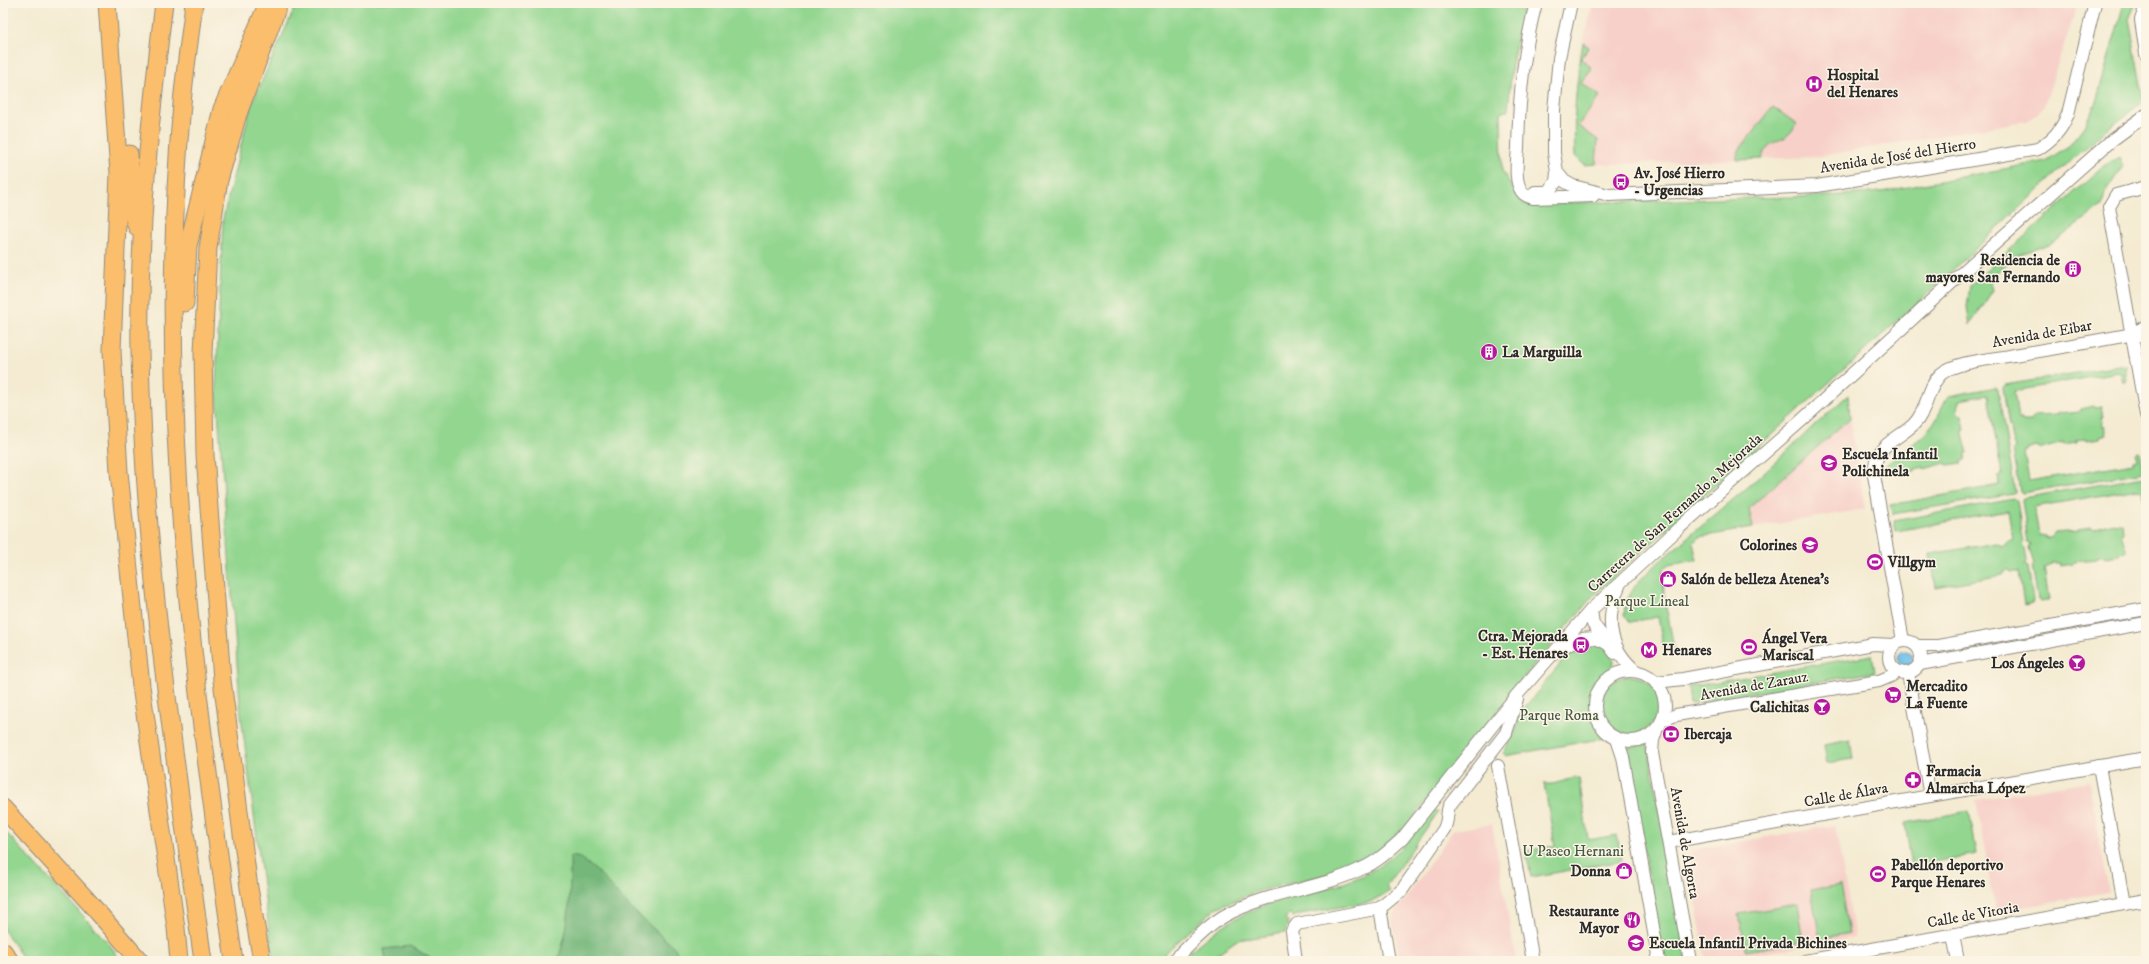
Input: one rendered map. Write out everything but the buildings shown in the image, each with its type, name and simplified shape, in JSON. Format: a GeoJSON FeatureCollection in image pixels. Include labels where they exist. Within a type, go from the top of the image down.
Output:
{"type":"FeatureCollection","features":[{"type":"Feature","properties":{"kind":"highway"},"geometry":{"type":"LineString","coordinates":[[107,3],[119,173],[112,351],[119,472],[141,686],[176,928],[179,961]]}},
{"type":"Feature","properties":{"kind":"highway"},"geometry":{"type":"LineString","coordinates":[[111,3],[123,98],[133,214],[142,245]]}},
{"type":"Feature","properties":{"kind":"highway"},"geometry":{"type":"LineString","coordinates":[[164,3],[152,102],[142,245],[140,349],[145,465],[153,572],[166,687],[203,961]]}},
{"type":"Feature","properties":{"kind":"highway"},"geometry":{"type":"LineString","coordinates":[[194,3],[182,104],[174,242],[174,354],[178,471],[196,678],[234,961]]}},
{"type":"Feature","properties":{"kind":"highway"},"geometry":{"type":"LineString","coordinates":[[174,354],[184,323],[188,246],[222,109],[268,3]]}},
{"type":"Feature","properties":{"kind":"highway"},"geometry":{"type":"LineString","coordinates":[[262,961],[249,888],[222,680],[205,454],[203,353],[208,248],[220,180],[238,114],[279,3]]}},
{"type":"Feature","properties":{"kind":"highway"},"geometry":{"type":"LineString","coordinates":[[3,808],[88,901],[140,961]]}},
{"type":"Feature","properties":{"kind":"highway"},"geometry":{"type":"LineString","coordinates":[[3,951],[10,961]]}},
{"type":"Feature","properties":{"kind":"street"},"geometry":{"type":"LineString","coordinates":[[1536,3],[1525,52],[1519,102],[1517,162],[1520,187],[1528,192],[1548,192],[1556,182],[1557,172],[1554,160],[1554,110],[1559,58],[1571,3]]}},
{"type":"Feature","properties":{"kind":"street","name":"Avenida de José del Hierro"},"geometry":{"type":"LineString","coordinates":[[1520,187],[1526,196],[1533,198],[1817,186],[2038,148],[2051,140],[2062,128],[2068,114],[2095,3]]}},
{"type":"Feature","properties":{"kind":"street"},"geometry":{"type":"LineString","coordinates":[[2146,5],[2141,20],[2146,54]]}},
{"type":"Feature","properties":{"kind":"street","name":"Carretera de San Fernando a Mejorada"},"geometry":{"type":"LineString","coordinates":[[1173,961],[1205,931],[1228,913],[1241,907],[1346,876],[1375,862],[1388,851],[1402,838],[1521,691],[1592,609],[1620,582],[1801,422],[1973,262],[2112,140],[2146,115]]}},
{"type":"Feature","properties":{"kind":"street"},"geometry":{"type":"LineString","coordinates":[[1557,172],[1564,181],[1573,186],[1605,194]]}},
{"type":"Feature","properties":{"kind":"street"},"geometry":{"type":"LineString","coordinates":[[2146,187],[2121,192],[2112,199],[2109,207],[2130,335],[2146,415]]}},
{"type":"Feature","properties":{"kind":"street","name":"Avenida de Eibar"},"geometry":{"type":"LineString","coordinates":[[1898,643],[1874,476],[1877,456],[1885,444],[1916,421],[1922,413],[1933,385],[1942,374],[1962,365],[2130,335],[2146,327]]}},
{"type":"Feature","properties":{"kind":"street","name":"Avenida de Eibar"},"geometry":{"type":"LineString","coordinates":[[2130,335],[2146,337]]}},
{"type":"Feature","properties":{"kind":"street"},"geometry":{"type":"LineString","coordinates":[[1619,673],[1619,660],[1613,644],[1609,615],[1620,582]]}},
{"type":"Feature","properties":{"kind":"street"},"geometry":{"type":"LineString","coordinates":[[1592,609],[1593,624],[1613,644],[1624,659],[1636,671],[1647,675],[1656,682],[1662,690],[1665,700],[1663,720],[1656,731],[1646,738],[1636,742],[1617,740]]}},
{"type":"Feature","properties":{"kind":"street","name":"Avenida de Zarauz"},"geometry":{"type":"LineString","coordinates":[[1656,682],[1683,679],[1873,644],[1910,642],[1917,646],[1938,646],[2146,609]]}},
{"type":"Feature","properties":{"kind":"street","name":"Avenida de Zarauz"},"geometry":{"type":"LineString","coordinates":[[1663,720],[1676,715],[1879,681],[1902,672],[1915,670],[1920,664],[2146,623]]}},
{"type":"Feature","properties":{"kind":"street"},"geometry":{"type":"LineString","coordinates":[[1549,659],[1568,644],[1580,639],[1594,638],[1613,644]]}},
{"type":"Feature","properties":{"kind":"street"},"geometry":{"type":"LineString","coordinates":[[1898,643],[1890,652],[1889,659],[1891,666],[1902,672],[1930,796]]}},
{"type":"Feature","properties":{"kind":"street"},"geometry":{"type":"LineString","coordinates":[[1917,646],[1921,655],[1920,664]]}},
{"type":"Feature","properties":{"kind":"street"},"geometry":{"type":"LineString","coordinates":[[1636,671],[1619,673],[1601,686],[1598,692],[1595,707],[1598,721],[1602,727],[1617,740],[1623,757],[1659,961]]}},
{"type":"Feature","properties":{"kind":"street"},"geometry":{"type":"LineString","coordinates":[[1296,961],[1292,931],[1297,924],[1380,908],[1402,890],[1444,830],[1448,820],[1447,811],[1449,806],[1506,733],[1521,691]]}},
{"type":"Feature","properties":{"kind":"street","name":"Avenida de Algorta"},"geometry":{"type":"LineString","coordinates":[[1656,731],[1653,740],[1652,753],[1690,961]]}},
{"type":"Feature","properties":{"kind":"street","name":"Calle de Álava"},"geometry":{"type":"LineString","coordinates":[[1669,842],[2146,758]]}},
{"type":"Feature","properties":{"kind":"street"},"geometry":{"type":"LineString","coordinates":[[1498,766],[1533,961]]}},
{"type":"Feature","properties":{"kind":"street"},"geometry":{"type":"LineString","coordinates":[[2099,766],[2124,904]]}},
{"type":"Feature","properties":{"kind":"street","name":"Calle de Vitoria"},"geometry":{"type":"LineString","coordinates":[[1805,961],[2146,900]]}},
{"type":"Feature","properties":{"kind":"street"},"geometry":{"type":"LineString","coordinates":[[1380,908],[1389,961]]}},
{"type":"Feature","properties":{"kind":"street"},"geometry":{"type":"LineString","coordinates":[[1953,935],[1958,961]]}},
{"type":"Feature","properties":{"kind":"shaded area","name":"Hospital del Henares"},"geometry":{"type":"Polygon","coordinates":[[[1593,3],[2078,3],[2044,106],[2036,115],[2026,121],[1815,157],[1584,165],[1575,156],[1574,106],[1583,42],[1593,3]]]}},
{"type":"Feature","properties":{"kind":"shaded area","name":"Escuela Infantil Polichinela"},"geometry":{"type":"Polygon","coordinates":[[[1850,418],[1865,509],[1753,528],[1749,508],[1850,418]]]}},
{"type":"Feature","properties":{"kind":"shaded area"},"geometry":{"type":"Polygon","coordinates":[[[2089,781],[2108,892],[1996,912],[1976,800],[2089,781]]]}},
{"type":"Feature","properties":{"kind":"shaded area"},"geometry":{"type":"Polygon","coordinates":[[[1492,824],[1516,961],[1400,961],[1392,918],[1454,830],[1492,824]]]}},
{"type":"Feature","properties":{"kind":"shaded area"},"geometry":{"type":"Polygon","coordinates":[[[1835,825],[1855,937],[1719,961],[1711,961],[1705,956],[1688,858],[1693,850],[1835,825]]]}},
{"type":"Feature","properties":{"kind":"green space"},"geometry":{"type":"Polygon","coordinates":[[[297,3],[1524,3],[1512,64],[1508,111],[1501,112],[1502,171],[1523,204],[1829,196],[1881,192],[2046,161],[2070,145],[2084,126],[2096,102],[2124,3],[2136,3],[2129,19],[2144,101],[2111,126],[2051,178],[1924,297],[1593,596],[1525,676],[1408,824],[1373,855],[1337,872],[1255,892],[1216,908],[1156,961],[273,961],[241,716],[216,384],[223,218],[251,105],[297,3]]]}},
{"type":"Feature","properties":{"kind":"green space"},"geometry":{"type":"Polygon","coordinates":[[[1583,43],[1589,47],[1581,59],[1592,68],[1581,83],[1600,96],[1578,126],[1598,140],[1596,164],[1584,165],[1575,156],[1574,142],[1576,100],[1579,71],[1583,43]]]}},
{"type":"Feature","properties":{"kind":"green space"},"geometry":{"type":"Polygon","coordinates":[[[1773,107],[1797,124],[1789,134],[1766,148],[1762,159],[1736,160],[1739,150],[1773,107]]]}},
{"type":"Feature","properties":{"kind":"green space"},"geometry":{"type":"Polygon","coordinates":[[[2119,157],[2123,166],[2105,193],[2102,206],[2052,244],[2017,255],[1990,278],[1993,290],[1970,325],[1967,307],[1970,285],[2105,165],[2119,157]]]}},
{"type":"Feature","properties":{"kind":"green space"},"geometry":{"type":"Polygon","coordinates":[[[2125,365],[2127,382],[2124,382],[2122,374],[2118,372],[2014,391],[2018,419],[2022,419],[2022,421],[2031,421],[2035,416],[2058,415],[2058,413],[2081,411],[2081,409],[2094,406],[2095,408],[2102,407],[2104,417],[2102,417],[2103,426],[2105,426],[2107,435],[2100,437],[2100,439],[2086,441],[2085,439],[2077,440],[2077,443],[2063,445],[2063,443],[2041,449],[2035,446],[2027,449],[2027,451],[2024,452],[2029,481],[2133,463],[2133,461],[2137,460],[2135,452],[2139,451],[2143,472],[2022,493],[2020,491],[2013,449],[2015,447],[2010,430],[2012,428],[2009,426],[2003,388],[2005,385],[2125,365]]]}},
{"type":"Feature","properties":{"kind":"green space"},"geometry":{"type":"Polygon","coordinates":[[[1996,387],[1998,390],[2015,492],[2014,494],[1892,514],[1890,505],[2000,485],[1999,476],[2002,475],[1988,395],[1959,400],[1957,412],[1962,416],[1964,430],[1962,430],[1968,453],[1966,453],[1965,460],[1961,461],[1961,463],[1947,465],[1946,463],[1924,469],[1924,467],[1915,469],[1915,471],[1902,473],[1896,470],[1888,473],[1888,475],[1884,474],[1886,465],[1923,436],[1936,420],[1948,396],[1996,387]]]}},
{"type":"Feature","properties":{"kind":"green space","name":"Parque Lineal"},"geometry":{"type":"Polygon","coordinates":[[[1848,395],[1850,418],[1749,508],[1753,528],[1699,537],[1693,543],[1697,560],[1668,565],[1663,569],[1664,594],[1674,648],[1664,650],[1658,617],[1630,622],[1624,616],[1625,603],[1637,583],[1661,560],[1748,487],[1848,395]]]}},
{"type":"Feature","properties":{"kind":"green space"},"geometry":{"type":"Polygon","coordinates":[[[2144,477],[2146,498],[2143,499],[2142,490],[2138,489],[2034,507],[2039,535],[2046,536],[2047,538],[2051,538],[2055,533],[2078,531],[2078,529],[2091,527],[2092,529],[2114,523],[2115,525],[2122,523],[2123,533],[2121,534],[2127,552],[2120,553],[2120,555],[2106,557],[2105,555],[2097,557],[2097,559],[2074,561],[2074,563],[2060,565],[2060,563],[2051,563],[2051,565],[2044,568],[2049,600],[2040,602],[2038,600],[2032,566],[2034,564],[2029,548],[2031,545],[2028,542],[2022,500],[2023,498],[2144,477]]]}},
{"type":"Feature","properties":{"kind":"green space"},"geometry":{"type":"Polygon","coordinates":[[[2014,499],[2017,501],[2024,543],[2023,547],[2025,548],[2027,561],[2025,565],[2028,567],[2033,601],[2032,603],[2024,605],[2019,572],[2011,572],[2010,570],[2006,570],[2002,575],[1936,587],[1930,554],[1997,543],[2002,546],[2006,545],[2006,543],[2013,540],[2008,511],[1896,531],[1894,521],[2014,499]]]}},
{"type":"Feature","properties":{"kind":"green space","name":"Parque Roma"},"geometry":{"type":"Polygon","coordinates":[[[1602,643],[1613,656],[1614,663],[1598,684],[1592,699],[1592,707],[1595,723],[1605,738],[1505,756],[1503,754],[1516,730],[1520,713],[1572,650],[1579,644],[1602,643]]]}},
{"type":"Feature","properties":{"kind":"green space"},"geometry":{"type":"Polygon","coordinates":[[[1872,655],[1875,672],[1690,704],[1688,687],[1872,655]]]}},
{"type":"Feature","properties":{"kind":"green space"},"geometry":{"type":"Polygon","coordinates":[[[1624,676],[1636,676],[1651,684],[1659,699],[1659,711],[1651,726],[1636,734],[1624,734],[1609,726],[1601,711],[1601,699],[1609,684],[1624,676]]]}},
{"type":"Feature","properties":{"kind":"green space"},"geometry":{"type":"Polygon","coordinates":[[[1850,740],[1853,759],[1827,763],[1824,745],[1850,740]]]}},
{"type":"Feature","properties":{"kind":"green space"},"geometry":{"type":"Polygon","coordinates":[[[1647,743],[1687,961],[1663,961],[1626,748],[1647,743]]]}},
{"type":"Feature","properties":{"kind":"green space","name":"U Paseo Hernani"},"geometry":{"type":"Polygon","coordinates":[[[1579,778],[1588,840],[1617,835],[1622,861],[1531,877],[1526,851],[1555,846],[1544,784],[1553,784],[1579,778]]]}},
{"type":"Feature","properties":{"kind":"green space"},"geometry":{"type":"Polygon","coordinates":[[[1433,810],[1438,812],[1386,886],[1390,891],[1370,902],[1300,914],[1293,917],[1290,914],[1285,918],[1288,922],[1285,933],[1237,940],[1207,961],[1179,961],[1213,933],[1231,921],[1251,911],[1266,905],[1342,884],[1371,871],[1390,859],[1413,835],[1433,810]]]}},
{"type":"Feature","properties":{"kind":"green space"},"geometry":{"type":"Polygon","coordinates":[[[1969,811],[1977,854],[1912,866],[1905,823],[1969,811]]]}},
{"type":"Feature","properties":{"kind":"green space"},"geometry":{"type":"Polygon","coordinates":[[[3,829],[110,945],[121,961],[25,961],[3,929],[3,829]]]}},
{"type":"Feature","properties":{"kind":"green space"},"geometry":{"type":"Polygon","coordinates":[[[570,856],[581,858],[600,874],[629,907],[675,948],[680,961],[557,961],[565,935],[569,909],[570,856]]]}},
{"type":"Feature","properties":{"kind":"green space"},"geometry":{"type":"Polygon","coordinates":[[[1840,885],[1849,933],[1820,939],[1811,890],[1840,885]]]}},
{"type":"Feature","properties":{"kind":"green space"},"geometry":{"type":"Polygon","coordinates":[[[1797,904],[1803,941],[1746,951],[1739,914],[1797,904]]]}},
{"type":"Feature","properties":{"kind":"green space"},"geometry":{"type":"Polygon","coordinates":[[[411,946],[435,961],[386,961],[384,949],[411,946]]]}},
{"type":"Feature","properties":{"kind":"water"},"geometry":{"type":"Polygon","coordinates":[[[1905,651],[1910,653],[1912,658],[1910,663],[1905,665],[1900,663],[1898,658],[1900,653],[1905,651]]]}},
{"type":"Feature","properties":{"kind":"place","name":"Hospital del Henares"},"geometry":{"type":"Point","coordinates":[1814,84]}},
{"type":"Feature","properties":{"kind":"place","name":"Av. José Hierro - Urgencias"},"geometry":{"type":"Point","coordinates":[1621,182]}},
{"type":"Feature","properties":{"kind":"place","name":"Residencia de mayores San Fernando"},"geometry":{"type":"Point","coordinates":[2073,269]}},
{"type":"Feature","properties":{"kind":"place","name":"La Marguilla"},"geometry":{"type":"Point","coordinates":[1489,352]}},
{"type":"Feature","properties":{"kind":"place","name":"Escuela Infantil Polichinela"},"geometry":{"type":"Point","coordinates":[1829,463]}},
{"type":"Feature","properties":{"kind":"place","name":"Colorines"},"geometry":{"type":"Point","coordinates":[1810,545]}},
{"type":"Feature","properties":{"kind":"place","name":"Villgym"},"geometry":{"type":"Point","coordinates":[1875,562]}},
{"type":"Feature","properties":{"kind":"place","name":"Salón de belleza Atenea's"},"geometry":{"type":"Point","coordinates":[1668,579]}},
{"type":"Feature","properties":{"kind":"place","name":"Ctra. Mejorada - Est. Henares"},"geometry":{"type":"Point","coordinates":[1581,645]}},
{"type":"Feature","properties":{"kind":"place","name":"Ángel Vera Mariscal"},"geometry":{"type":"Point","coordinates":[1749,647]}},
{"type":"Feature","properties":{"kind":"place","name":"Henares"},"geometry":{"type":"Point","coordinates":[1649,650]}},
{"type":"Feature","properties":{"kind":"place","name":"Los Ángeles"},"geometry":{"type":"Point","coordinates":[2077,663]}},
{"type":"Feature","properties":{"kind":"place","name":"Mercadito La Fuente"},"geometry":{"type":"Point","coordinates":[1893,695]}},
{"type":"Feature","properties":{"kind":"place","name":"Calichitas"},"geometry":{"type":"Point","coordinates":[1822,707]}},
{"type":"Feature","properties":{"kind":"place","name":"Ibercaja"},"geometry":{"type":"Point","coordinates":[1671,734]}},
{"type":"Feature","properties":{"kind":"place","name":"Farmacia Almarcha López"},"geometry":{"type":"Point","coordinates":[1913,780]}},
{"type":"Feature","properties":{"kind":"place","name":"Donna"},"geometry":{"type":"Point","coordinates":[1624,871]}},
{"type":"Feature","properties":{"kind":"place","name":"Pabellón deportivo Parque Henares"},"geometry":{"type":"Point","coordinates":[1878,874]}},
{"type":"Feature","properties":{"kind":"place","name":"Restaurante Mayor"},"geometry":{"type":"Point","coordinates":[1632,920]}},
{"type":"Feature","properties":{"kind":"place","name":"Escuela Infantil Privada Bichines"},"geometry":{"type":"Point","coordinates":[1636,943]}}]}
